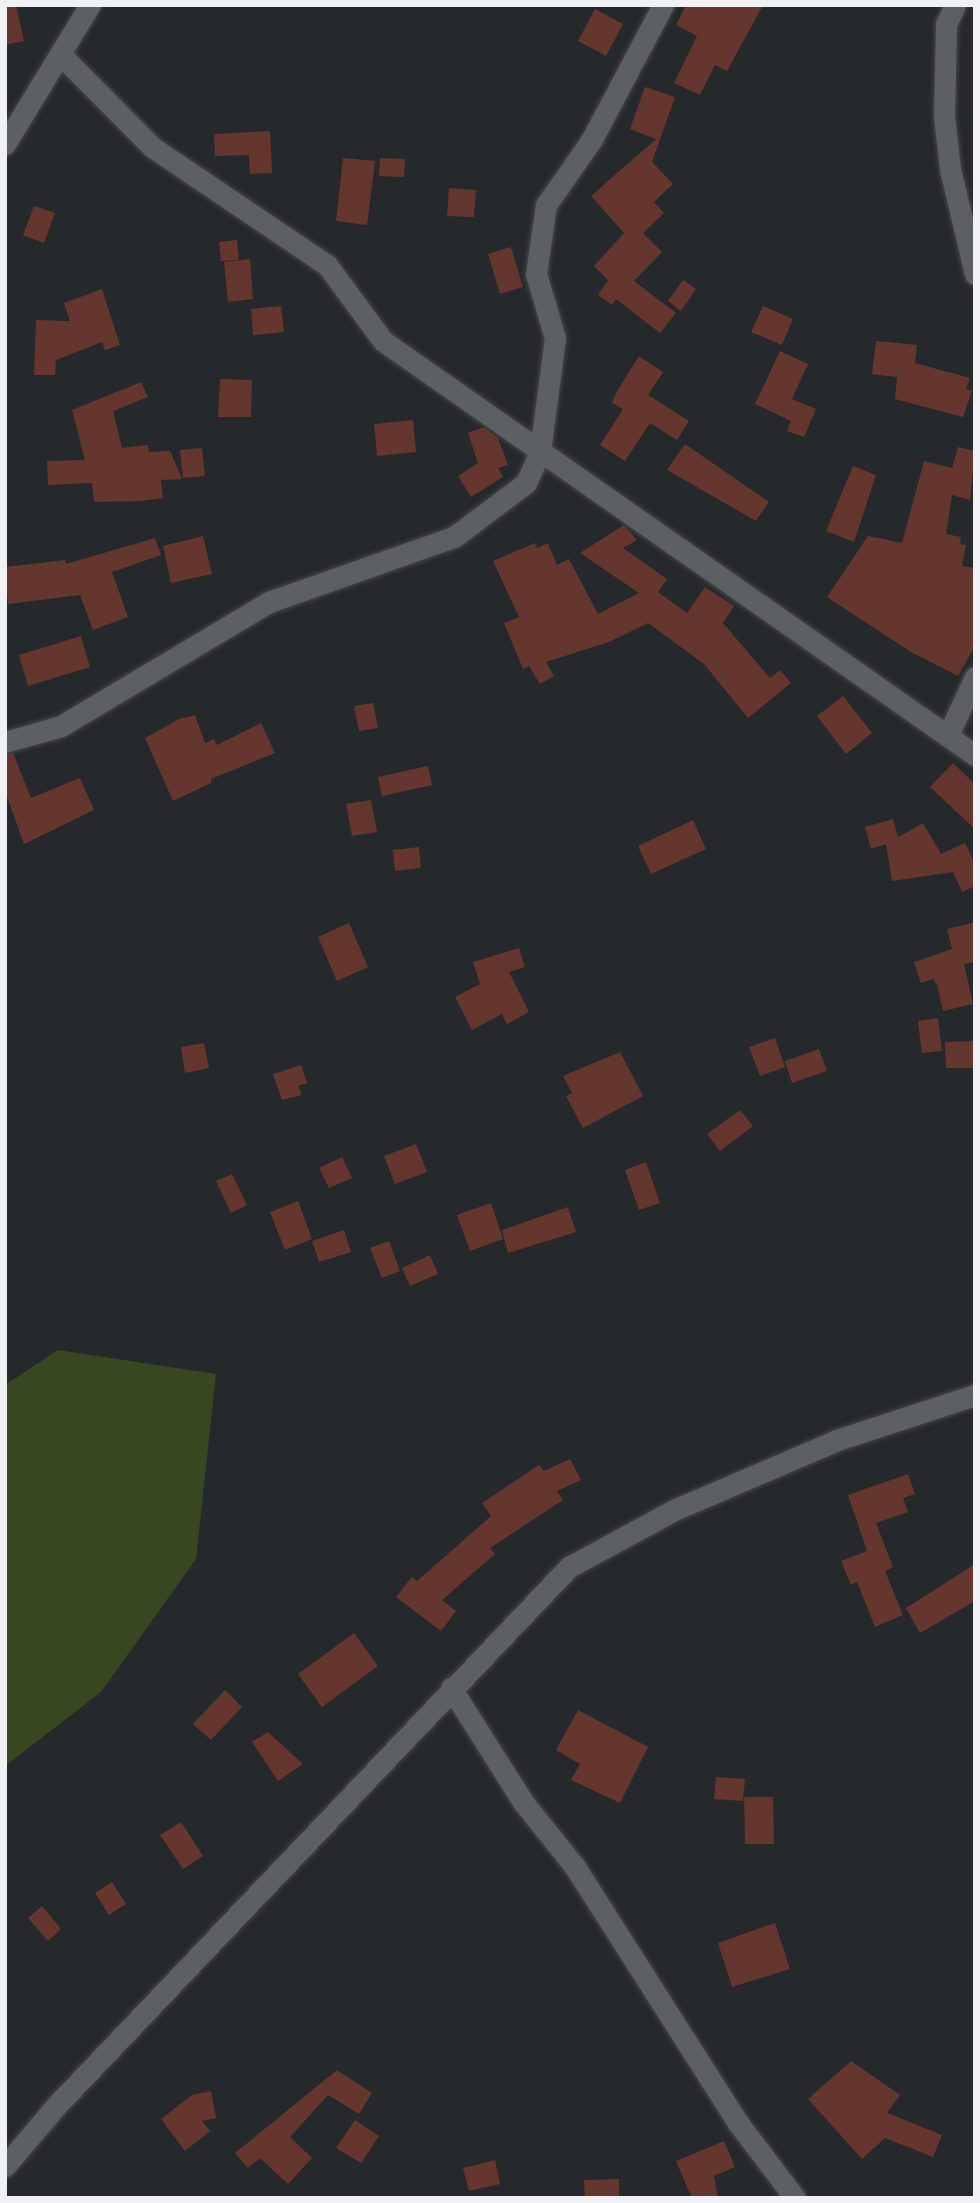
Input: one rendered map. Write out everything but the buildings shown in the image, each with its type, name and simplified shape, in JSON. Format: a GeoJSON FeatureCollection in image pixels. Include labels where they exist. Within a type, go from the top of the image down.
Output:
{"type":"FeatureCollection","features":[{"type":"Feature","properties":{"kind":"street"},"geometry":{"type":"LineString","coordinates":[[5,144],[62,56],[90,5]]}},
{"type":"Feature","properties":{"kind":"street"},"geometry":{"type":"LineString","coordinates":[[5,742],[61,726],[269,602],[454,537],[526,483],[540,452],[555,338],[536,274],[546,205],[593,139],[663,5]]}},
{"type":"Feature","properties":{"kind":"street"},"geometry":{"type":"LineString","coordinates":[[955,5],[944,37],[944,116],[950,169],[975,274]]}},
{"type":"Feature","properties":{"kind":"street"},"geometry":{"type":"LineString","coordinates":[[62,56],[152,147],[327,265],[383,341],[975,755]]}},
{"type":"Feature","properties":{"kind":"street"},"geometry":{"type":"LineString","coordinates":[[948,735],[975,677]]}},
{"type":"Feature","properties":{"kind":"street"},"geometry":{"type":"LineString","coordinates":[[5,2166],[451,1688],[569,1567],[674,1510],[837,1440],[975,1395]]}},
{"type":"Feature","properties":{"kind":"street"},"geometry":{"type":"LineString","coordinates":[[451,1688],[485,1747],[596,1899],[738,2123],[795,2198]]}},
{"type":"Feature","properties":{"kind":"green space"},"geometry":{"type":"Polygon","coordinates":[[[58,1350],[216,1374],[196,1559],[101,1692],[5,1766],[5,1385],[58,1350]]]}}]}
